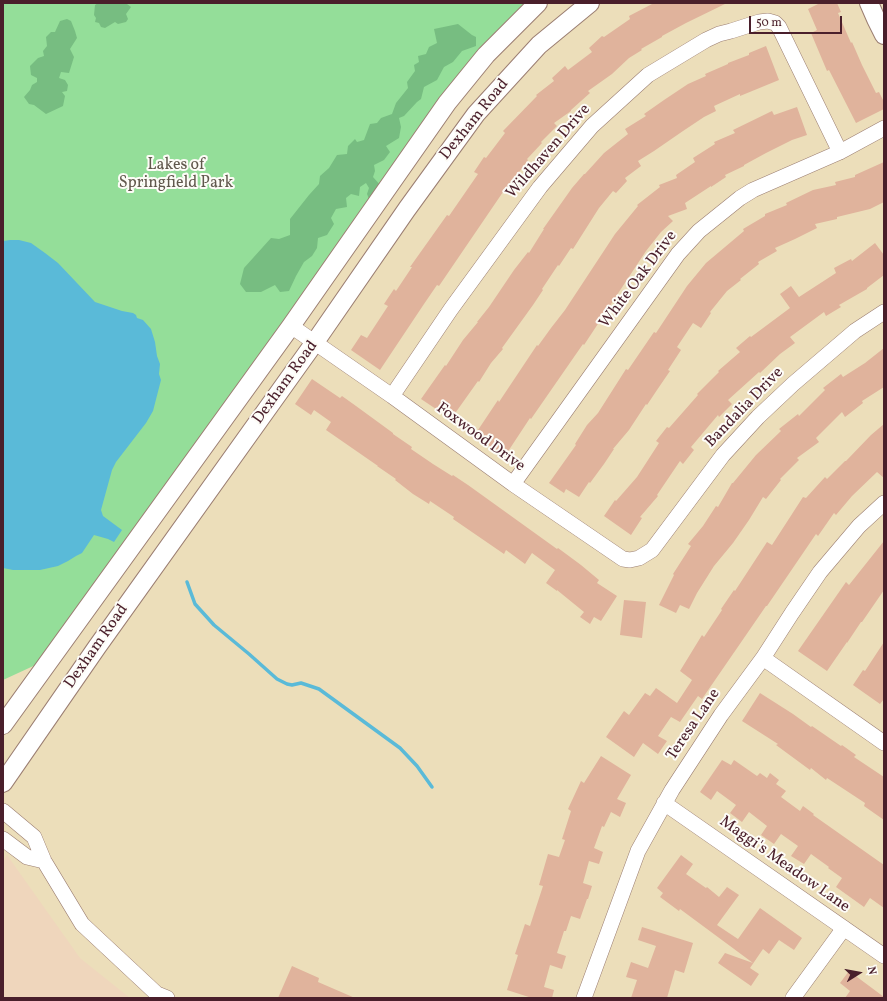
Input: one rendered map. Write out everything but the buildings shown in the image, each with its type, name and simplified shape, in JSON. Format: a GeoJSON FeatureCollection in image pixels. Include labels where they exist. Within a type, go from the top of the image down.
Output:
{"type":"FeatureCollection","features":[{"type":"Feature","properties":{"kind":"street","name":"Dexham Road"},"geometry":{"type":"LineString","coordinates":[[3,725],[291,326],[447,103],[486,55],[538,3]]}},
{"type":"Feature","properties":{"kind":"street","name":"Dexham Road"},"geometry":{"type":"LineString","coordinates":[[3,783],[102,640],[476,114],[539,45],[590,3]]}},
{"type":"Feature","properties":{"kind":"street"},"geometry":{"type":"LineString","coordinates":[[869,3],[884,35]]}},
{"type":"Feature","properties":{"kind":"street","name":"Wildhaven Drive"},"geometry":{"type":"LineString","coordinates":[[392,396],[451,309],[540,187],[592,126],[648,75],[706,40],[719,34],[759,22],[768,21],[775,23],[779,27],[840,152]]}},
{"type":"Feature","properties":{"kind":"street","name":"White Oak Drive"},"geometry":{"type":"LineString","coordinates":[[513,484],[678,254],[699,231],[740,198],[753,190],[840,152],[884,128]]}},
{"type":"Feature","properties":{"kind":"street","name":"Bandalia Drive"},"geometry":{"type":"LineString","coordinates":[[652,550],[723,455],[758,417],[793,384],[855,331],[884,312]]}},
{"type":"Feature","properties":{"kind":"street","name":"Foxwood Drive"},"geometry":{"type":"LineString","coordinates":[[291,326],[392,396],[513,484],[622,558],[630,560],[639,558],[652,550]]}},
{"type":"Feature","properties":{"kind":"street","name":"Teresa Lane"},"geometry":{"type":"LineString","coordinates":[[584,998],[638,851],[664,803],[820,572],[859,526],[884,503]]}},
{"type":"Feature","properties":{"kind":"street"},"geometry":{"type":"LineString","coordinates":[[763,658],[884,742]]}},
{"type":"Feature","properties":{"kind":"street","name":"Maggi's Meadow Lane"},"geometry":{"type":"LineString","coordinates":[[664,803],[884,956]]}},
{"type":"Feature","properties":{"kind":"street"},"geometry":{"type":"LineString","coordinates":[[3,811],[34,837],[44,860],[82,924],[157,994],[167,998]]}},
{"type":"Feature","properties":{"kind":"street"},"geometry":{"type":"LineString","coordinates":[[3,839],[27,857],[44,860]]}},
{"type":"Feature","properties":{"kind":"street"},"geometry":{"type":"LineString","coordinates":[[793,998],[844,928]]}},
{"type":"Feature","properties":{"kind":"shaded area"},"geometry":{"type":"Polygon","coordinates":[[[7,855],[80,958],[130,998],[3,998],[3,861],[7,855]]]}},
{"type":"Feature","properties":{"kind":"green space","name":"Lakes of Springfield Park"},"geometry":{"type":"Polygon","coordinates":[[[3,3],[532,3],[42,662],[3,680],[3,3]]]}},
{"type":"Feature","properties":{"kind":"green space"},"geometry":{"type":"Polygon","coordinates":[[[98,3],[126,3],[131,7],[126,14],[128,19],[126,22],[118,24],[115,22],[105,28],[101,27],[99,23],[95,22],[96,18],[94,15],[95,5],[98,3]]]}},
{"type":"Feature","properties":{"kind":"green space"},"geometry":{"type":"Polygon","coordinates":[[[67,19],[71,21],[77,38],[70,49],[74,57],[69,73],[61,72],[59,78],[65,80],[68,85],[67,91],[62,92],[65,96],[63,106],[46,114],[34,105],[29,104],[24,97],[32,85],[37,82],[37,78],[31,75],[30,66],[38,58],[44,56],[43,51],[47,46],[46,37],[51,32],[55,32],[60,21],[67,19]]]}},
{"type":"Feature","properties":{"kind":"green space"},"geometry":{"type":"Polygon","coordinates":[[[458,24],[476,37],[476,46],[462,51],[453,62],[444,67],[437,80],[424,87],[421,99],[404,116],[399,118],[401,127],[399,138],[386,146],[390,152],[384,160],[374,165],[375,171],[373,177],[381,186],[369,199],[367,194],[369,188],[366,183],[360,187],[359,196],[351,194],[346,198],[347,207],[336,209],[331,218],[334,224],[327,235],[318,238],[317,248],[312,256],[304,262],[289,291],[280,292],[275,285],[261,292],[246,292],[240,284],[244,268],[271,238],[279,239],[290,235],[290,219],[319,184],[320,176],[329,168],[337,155],[347,154],[348,146],[355,139],[357,142],[364,140],[370,124],[377,123],[381,118],[392,114],[396,103],[408,88],[407,82],[415,71],[414,65],[419,62],[418,56],[426,54],[429,47],[437,43],[434,29],[458,24]]]}},
{"type":"Feature","properties":{"kind":"water"},"geometry":{"type":"Polygon","coordinates":[[[19,240],[31,243],[45,253],[58,263],[95,302],[133,313],[137,318],[143,320],[151,329],[160,364],[159,374],[161,380],[153,411],[146,423],[116,462],[112,470],[101,510],[103,516],[122,530],[114,542],[94,535],[82,553],[58,566],[40,570],[13,570],[3,568],[3,241],[19,240]]]}},
{"type":"Feature","properties":{"kind":"waterway"},"geometry":{"type":"LineString","coordinates":[[187,582],[195,604],[214,625],[277,679],[287,684],[292,685],[301,683],[319,689],[400,748],[417,766],[432,787]]}}]}
